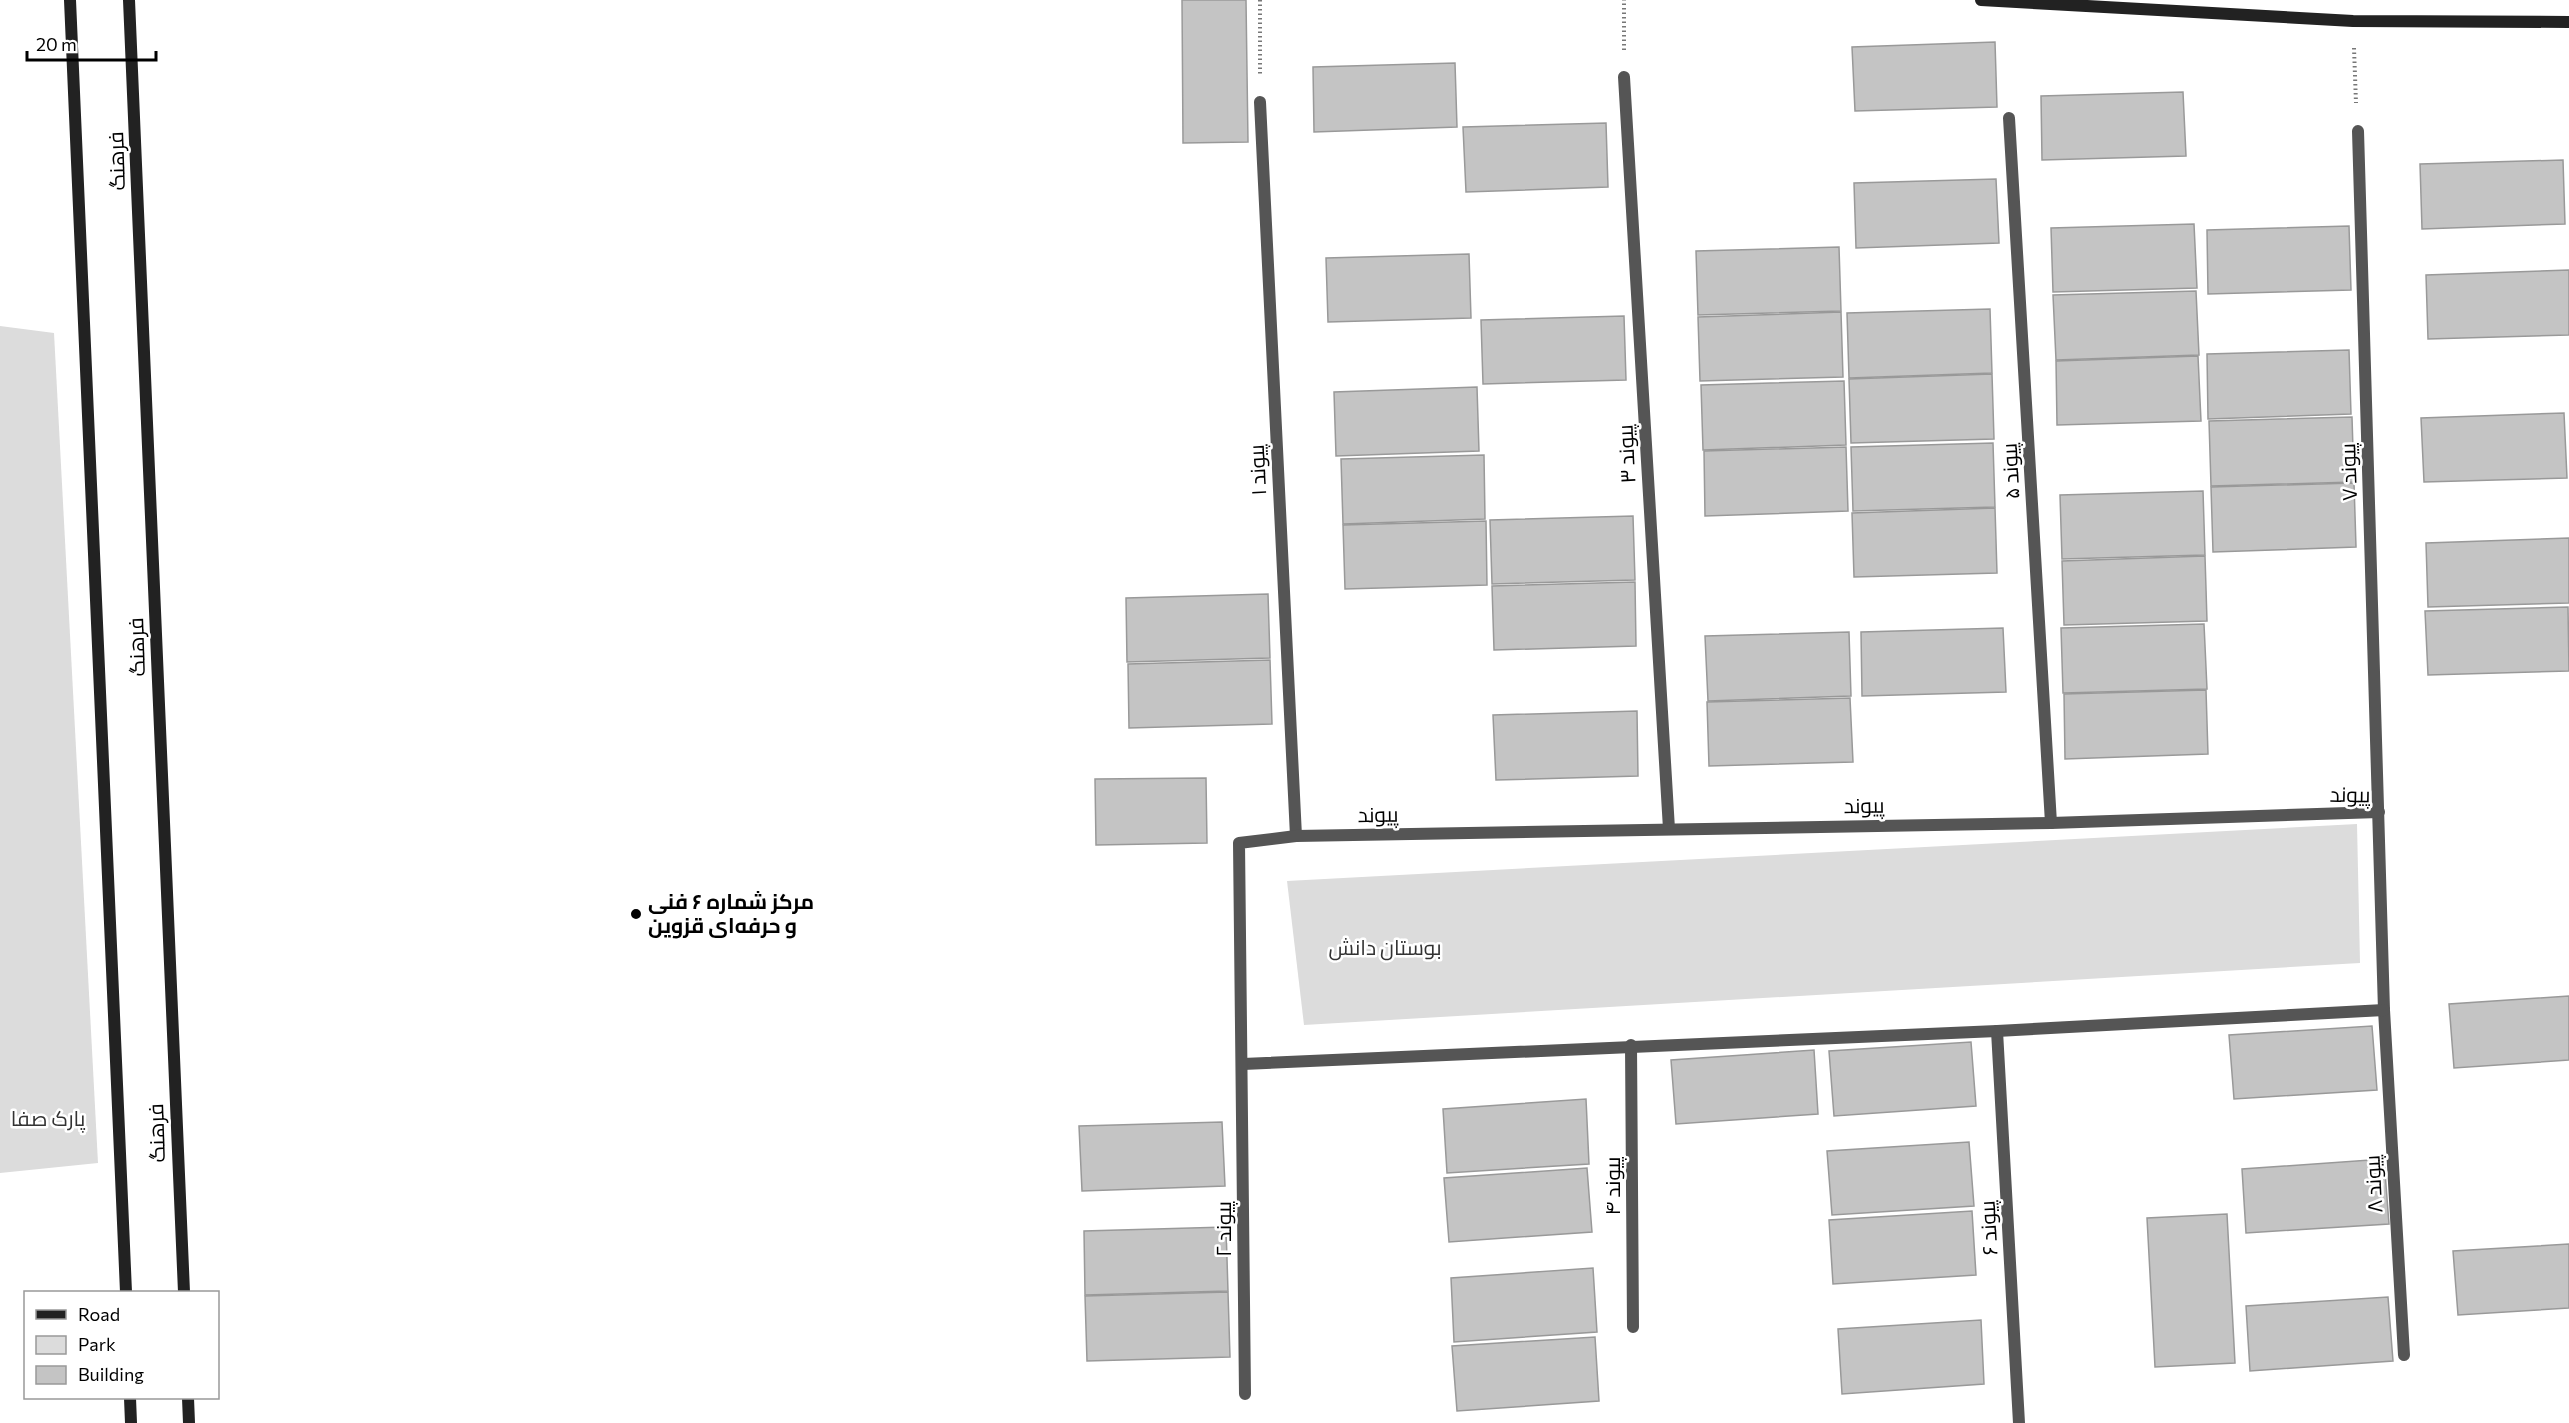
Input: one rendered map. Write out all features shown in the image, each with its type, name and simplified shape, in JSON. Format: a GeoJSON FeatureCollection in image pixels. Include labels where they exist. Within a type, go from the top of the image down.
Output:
{"type":"FeatureCollection","features":[{"type":"Feature","properties":{"kind":"street","name":"فرهنگ"},"geometry":{"type":"LineString","coordinates":[[70,0],[126,1291]]}},
{"type":"Feature","properties":{"kind":"street"},"geometry":{"type":"LineString","coordinates":[[1981,0],[2353,21],[2569,22]]}},
{"type":"Feature","properties":{"kind":"street","name":"فرهنگ"},"geometry":{"type":"LineString","coordinates":[[132,2],[184,1291]]}},
{"type":"Feature","properties":{"kind":"street","name":"پیوند ۳"},"geometry":{"type":"LineString","coordinates":[[1624,77],[1669,829]]}},
{"type":"Feature","properties":{"kind":"street","name":"پیوند ۱"},"geometry":{"type":"LineString","coordinates":[[1260,102],[1296,836]]}},
{"type":"Feature","properties":{"kind":"street","name":"پیوند ۵"},"geometry":{"type":"LineString","coordinates":[[2009,118],[2051,823]]}},
{"type":"Feature","properties":{"kind":"street","name":"پیوند ۷"},"geometry":{"type":"LineString","coordinates":[[2358,131],[2379,812]]}},
{"type":"Feature","properties":{"kind":"street","name":"پیوند"},"geometry":{"type":"LineString","coordinates":[[1243,1064],[1239,843],[1296,836],[2051,823],[2379,812],[2384,1010]]}},
{"type":"Feature","properties":{"kind":"street"},"geometry":{"type":"LineString","coordinates":[[1243,1064],[1631,1045],[1997,1031],[2384,1010]]}},
{"type":"Feature","properties":{"kind":"street","name":"پیوند ۸"},"geometry":{"type":"LineString","coordinates":[[2384,1010],[2404,1356]]}},
{"type":"Feature","properties":{"kind":"street","name":"پیوند ۶"},"geometry":{"type":"LineString","coordinates":[[1997,1031],[2019,1423]]}},
{"type":"Feature","properties":{"kind":"street","name":"پیوند ۴"},"geometry":{"type":"LineString","coordinates":[[1631,1045],[1633,1327]]}},
{"type":"Feature","properties":{"kind":"street","name":"پیوند ۲"},"geometry":{"type":"LineString","coordinates":[[1243,1064],[1245,1394]]}},
{"type":"Feature","properties":{"kind":"street"},"geometry":{"type":"LineString","coordinates":[[130,1399],[131,1423]]}},
{"type":"Feature","properties":{"kind":"street"},"geometry":{"type":"LineString","coordinates":[[188,1399],[189,1423]]}},
{"type":"Feature","properties":{"kind":"path"},"geometry":{"type":"LineString","coordinates":[[1260,0],[1260,102]]}},
{"type":"Feature","properties":{"kind":"path"},"geometry":{"type":"LineString","coordinates":[[1624,0],[1624,77]]}},
{"type":"Feature","properties":{"kind":"path"},"geometry":{"type":"LineString","coordinates":[[2353,21],[2358,131]]}},
{"type":"Feature","properties":{"kind":"green space","name":"پارک صفا"},"geometry":{"type":"Polygon","coordinates":[[[0,326],[54,333],[98,1163],[0,1173],[0,326]]]}},
{"type":"Feature","properties":{"kind":"green space","name":"بوستان دانش"},"geometry":{"type":"Polygon","coordinates":[[[2357,824],[2360,963],[1304,1025],[1287,881],[2357,824]]]}},
{"type":"Feature","properties":{"kind":"building"},"geometry":{"type":"Polygon","coordinates":[[[1182,0],[1246,0],[1248,142],[1183,143],[1182,0]]]}},
{"type":"Feature","properties":{"kind":"building"},"geometry":{"type":"Polygon","coordinates":[[[1995,42],[1997,107],[1855,111],[1852,47],[1995,42]]]}},
{"type":"Feature","properties":{"kind":"building"},"geometry":{"type":"Polygon","coordinates":[[[1455,63],[1457,127],[1314,132],[1313,67],[1455,63]]]}},
{"type":"Feature","properties":{"kind":"building"},"geometry":{"type":"Polygon","coordinates":[[[2183,92],[2186,156],[2042,160],[2041,96],[2183,92]]]}},
{"type":"Feature","properties":{"kind":"building"},"geometry":{"type":"Polygon","coordinates":[[[1606,123],[1608,187],[1466,192],[1463,127],[1606,123]]]}},
{"type":"Feature","properties":{"kind":"building"},"geometry":{"type":"Polygon","coordinates":[[[2563,160],[2565,224],[2422,229],[2420,164],[2563,160]]]}},
{"type":"Feature","properties":{"kind":"building"},"geometry":{"type":"Polygon","coordinates":[[[1996,179],[1999,243],[1856,248],[1854,183],[1996,179]]]}},
{"type":"Feature","properties":{"kind":"building"},"geometry":{"type":"Polygon","coordinates":[[[2194,224],[2197,288],[2053,292],[2051,228],[2194,224]]]}},
{"type":"Feature","properties":{"kind":"building"},"geometry":{"type":"Polygon","coordinates":[[[2349,226],[2351,290],[2208,294],[2207,230],[2349,226]]]}},
{"type":"Feature","properties":{"kind":"building"},"geometry":{"type":"Polygon","coordinates":[[[1839,247],[1841,311],[1698,315],[1696,251],[1839,247]]]}},
{"type":"Feature","properties":{"kind":"building"},"geometry":{"type":"Polygon","coordinates":[[[1469,254],[1471,318],[1328,322],[1326,258],[1469,254]]]}},
{"type":"Feature","properties":{"kind":"building"},"geometry":{"type":"Polygon","coordinates":[[[2569,270],[2569,335],[2428,339],[2426,275],[2569,270]]]}},
{"type":"Feature","properties":{"kind":"building"},"geometry":{"type":"Polygon","coordinates":[[[2196,291],[2199,355],[2056,360],[2053,295],[2196,291]]]}},
{"type":"Feature","properties":{"kind":"building"},"geometry":{"type":"Polygon","coordinates":[[[1990,309],[1992,373],[1849,378],[1847,313],[1990,309]]]}},
{"type":"Feature","properties":{"kind":"building"},"geometry":{"type":"Polygon","coordinates":[[[1841,312],[1843,377],[1700,381],[1698,317],[1841,312]]]}},
{"type":"Feature","properties":{"kind":"building"},"geometry":{"type":"Polygon","coordinates":[[[1624,316],[1626,380],[1483,384],[1481,320],[1624,316]]]}},
{"type":"Feature","properties":{"kind":"building"},"geometry":{"type":"Polygon","coordinates":[[[2349,350],[2351,414],[2208,419],[2207,354],[2349,350]]]}},
{"type":"Feature","properties":{"kind":"building"},"geometry":{"type":"Polygon","coordinates":[[[2198,356],[2201,421],[2057,425],[2056,361],[2198,356]]]}},
{"type":"Feature","properties":{"kind":"building"},"geometry":{"type":"Polygon","coordinates":[[[1992,374],[1994,439],[1851,443],[1849,379],[1992,374]]]}},
{"type":"Feature","properties":{"kind":"building"},"geometry":{"type":"Polygon","coordinates":[[[1844,381],[1846,445],[1703,450],[1701,385],[1844,381]]]}},
{"type":"Feature","properties":{"kind":"building"},"geometry":{"type":"Polygon","coordinates":[[[1477,387],[1479,451],[1336,456],[1334,392],[1477,387]]]}},
{"type":"Feature","properties":{"kind":"building"},"geometry":{"type":"Polygon","coordinates":[[[2564,413],[2567,478],[2424,482],[2421,418],[2564,413]]]}},
{"type":"Feature","properties":{"kind":"building"},"geometry":{"type":"Polygon","coordinates":[[[2352,417],[2354,482],[2211,486],[2209,421],[2352,417]]]}},
{"type":"Feature","properties":{"kind":"building"},"geometry":{"type":"Polygon","coordinates":[[[1993,443],[1995,507],[1853,511],[1851,447],[1993,443]]]}},
{"type":"Feature","properties":{"kind":"building"},"geometry":{"type":"Polygon","coordinates":[[[1846,447],[1848,511],[1705,516],[1704,451],[1846,447]]]}},
{"type":"Feature","properties":{"kind":"building"},"geometry":{"type":"Polygon","coordinates":[[[1484,455],[1485,519],[1343,524],[1341,459],[1484,455]]]}},
{"type":"Feature","properties":{"kind":"building"},"geometry":{"type":"Polygon","coordinates":[[[2354,483],[2356,547],[2213,552],[2211,487],[2354,483]]]}},
{"type":"Feature","properties":{"kind":"building"},"geometry":{"type":"Polygon","coordinates":[[[2203,491],[2205,555],[2062,559],[2060,495],[2203,491]]]}},
{"type":"Feature","properties":{"kind":"building"},"geometry":{"type":"Polygon","coordinates":[[[1995,508],[1997,573],[1854,577],[1852,513],[1995,508]]]}},
{"type":"Feature","properties":{"kind":"building"},"geometry":{"type":"Polygon","coordinates":[[[1633,516],[1635,580],[1492,584],[1490,520],[1633,516]]]}},
{"type":"Feature","properties":{"kind":"building"},"geometry":{"type":"Polygon","coordinates":[[[1486,521],[1487,585],[1345,589],[1343,525],[1486,521]]]}},
{"type":"Feature","properties":{"kind":"building"},"geometry":{"type":"Polygon","coordinates":[[[2569,538],[2569,603],[2428,607],[2426,543],[2569,538]]]}},
{"type":"Feature","properties":{"kind":"building"},"geometry":{"type":"Polygon","coordinates":[[[2205,556],[2207,621],[2064,625],[2062,561],[2205,556]]]}},
{"type":"Feature","properties":{"kind":"building"},"geometry":{"type":"Polygon","coordinates":[[[1635,582],[1636,646],[1494,650],[1492,586],[1635,582]]]}},
{"type":"Feature","properties":{"kind":"building"},"geometry":{"type":"Polygon","coordinates":[[[1268,594],[1270,658],[1127,662],[1126,598],[1268,594]]]}},
{"type":"Feature","properties":{"kind":"building"},"geometry":{"type":"Polygon","coordinates":[[[2568,607],[2569,671],[2428,675],[2425,611],[2568,607]]]}},
{"type":"Feature","properties":{"kind":"building"},"geometry":{"type":"Polygon","coordinates":[[[2204,624],[2207,689],[2063,693],[2061,628],[2204,624]]]}},
{"type":"Feature","properties":{"kind":"building"},"geometry":{"type":"Polygon","coordinates":[[[2003,628],[2006,692],[1862,696],[1861,632],[2003,628]]]}},
{"type":"Feature","properties":{"kind":"building"},"geometry":{"type":"Polygon","coordinates":[[[1849,632],[1851,696],[1708,701],[1705,636],[1849,632]]]}},
{"type":"Feature","properties":{"kind":"building"},"geometry":{"type":"Polygon","coordinates":[[[1270,660],[1272,724],[1129,728],[1128,664],[1270,660]]]}},
{"type":"Feature","properties":{"kind":"building"},"geometry":{"type":"Polygon","coordinates":[[[2206,690],[2208,754],[2065,759],[2064,694],[2206,690]]]}},
{"type":"Feature","properties":{"kind":"building"},"geometry":{"type":"Polygon","coordinates":[[[1850,698],[1853,762],[1709,766],[1707,702],[1850,698]]]}},
{"type":"Feature","properties":{"kind":"building"},"geometry":{"type":"Polygon","coordinates":[[[1637,711],[1638,776],[1496,780],[1493,715],[1637,711]]]}},
{"type":"Feature","properties":{"kind":"building"},"geometry":{"type":"Polygon","coordinates":[[[1206,778],[1207,843],[1096,845],[1095,779],[1206,778]]]}},
{"type":"Feature","properties":{"kind":"building"},"geometry":{"type":"Polygon","coordinates":[[[2569,996],[2569,1060],[2454,1068],[2449,1004],[2569,996]]]}},
{"type":"Feature","properties":{"kind":"building"},"geometry":{"type":"Polygon","coordinates":[[[2372,1026],[2377,1090],[2234,1099],[2229,1035],[2372,1026]]]}},
{"type":"Feature","properties":{"kind":"building"},"geometry":{"type":"Polygon","coordinates":[[[1971,1042],[1976,1106],[1834,1116],[1829,1051],[1971,1042]]]}},
{"type":"Feature","properties":{"kind":"building"},"geometry":{"type":"Polygon","coordinates":[[[1814,1050],[1818,1114],[1676,1124],[1671,1060],[1814,1050]]]}},
{"type":"Feature","properties":{"kind":"building"},"geometry":{"type":"Polygon","coordinates":[[[1586,1099],[1589,1164],[1447,1173],[1443,1109],[1586,1099]]]}},
{"type":"Feature","properties":{"kind":"building"},"geometry":{"type":"Polygon","coordinates":[[[1222,1122],[1225,1186],[1082,1191],[1079,1126],[1222,1122]]]}},
{"type":"Feature","properties":{"kind":"building"},"geometry":{"type":"Polygon","coordinates":[[[1969,1142],[1974,1206],[1832,1215],[1827,1151],[1969,1142]]]}},
{"type":"Feature","properties":{"kind":"building"},"geometry":{"type":"Polygon","coordinates":[[[2384,1159],[2389,1224],[2246,1233],[2242,1169],[2384,1159]]]}},
{"type":"Feature","properties":{"kind":"building"},"geometry":{"type":"Polygon","coordinates":[[[1587,1168],[1592,1232],[1449,1242],[1444,1178],[1587,1168]]]}},
{"type":"Feature","properties":{"kind":"building"},"geometry":{"type":"Polygon","coordinates":[[[1972,1211],[1976,1275],[1833,1284],[1829,1220],[1972,1211]]]}},
{"type":"Feature","properties":{"kind":"building"},"geometry":{"type":"Polygon","coordinates":[[[2227,1214],[2235,1363],[2155,1367],[2147,1218],[2227,1214]]]}},
{"type":"Feature","properties":{"kind":"building"},"geometry":{"type":"Polygon","coordinates":[[[1226,1227],[1228,1291],[1085,1295],[1084,1231],[1226,1227]]]}},
{"type":"Feature","properties":{"kind":"building"},"geometry":{"type":"Polygon","coordinates":[[[2569,1244],[2569,1308],[2458,1315],[2453,1251],[2569,1244]]]}},
{"type":"Feature","properties":{"kind":"building"},"geometry":{"type":"Polygon","coordinates":[[[1593,1268],[1597,1332],[1454,1342],[1451,1278],[1593,1268]]]}},
{"type":"Feature","properties":{"kind":"building"},"geometry":{"type":"Polygon","coordinates":[[[1228,1292],[1230,1357],[1087,1361],[1085,1296],[1228,1292]]]}},
{"type":"Feature","properties":{"kind":"building"},"geometry":{"type":"Polygon","coordinates":[[[2388,1297],[2393,1361],[2250,1371],[2246,1306],[2388,1297]]]}},
{"type":"Feature","properties":{"kind":"building"},"geometry":{"type":"Polygon","coordinates":[[[1981,1320],[1984,1384],[1842,1394],[1838,1329],[1981,1320]]]}},
{"type":"Feature","properties":{"kind":"building"},"geometry":{"type":"Polygon","coordinates":[[[1595,1337],[1599,1401],[1457,1411],[1452,1346],[1595,1337]]]}},
{"type":"Feature","properties":{"kind":"place","name":"مرکز شماره ۶ فنی و حرفه‌ای قزوین"},"geometry":{"type":"Point","coordinates":[636,914]}}]}
